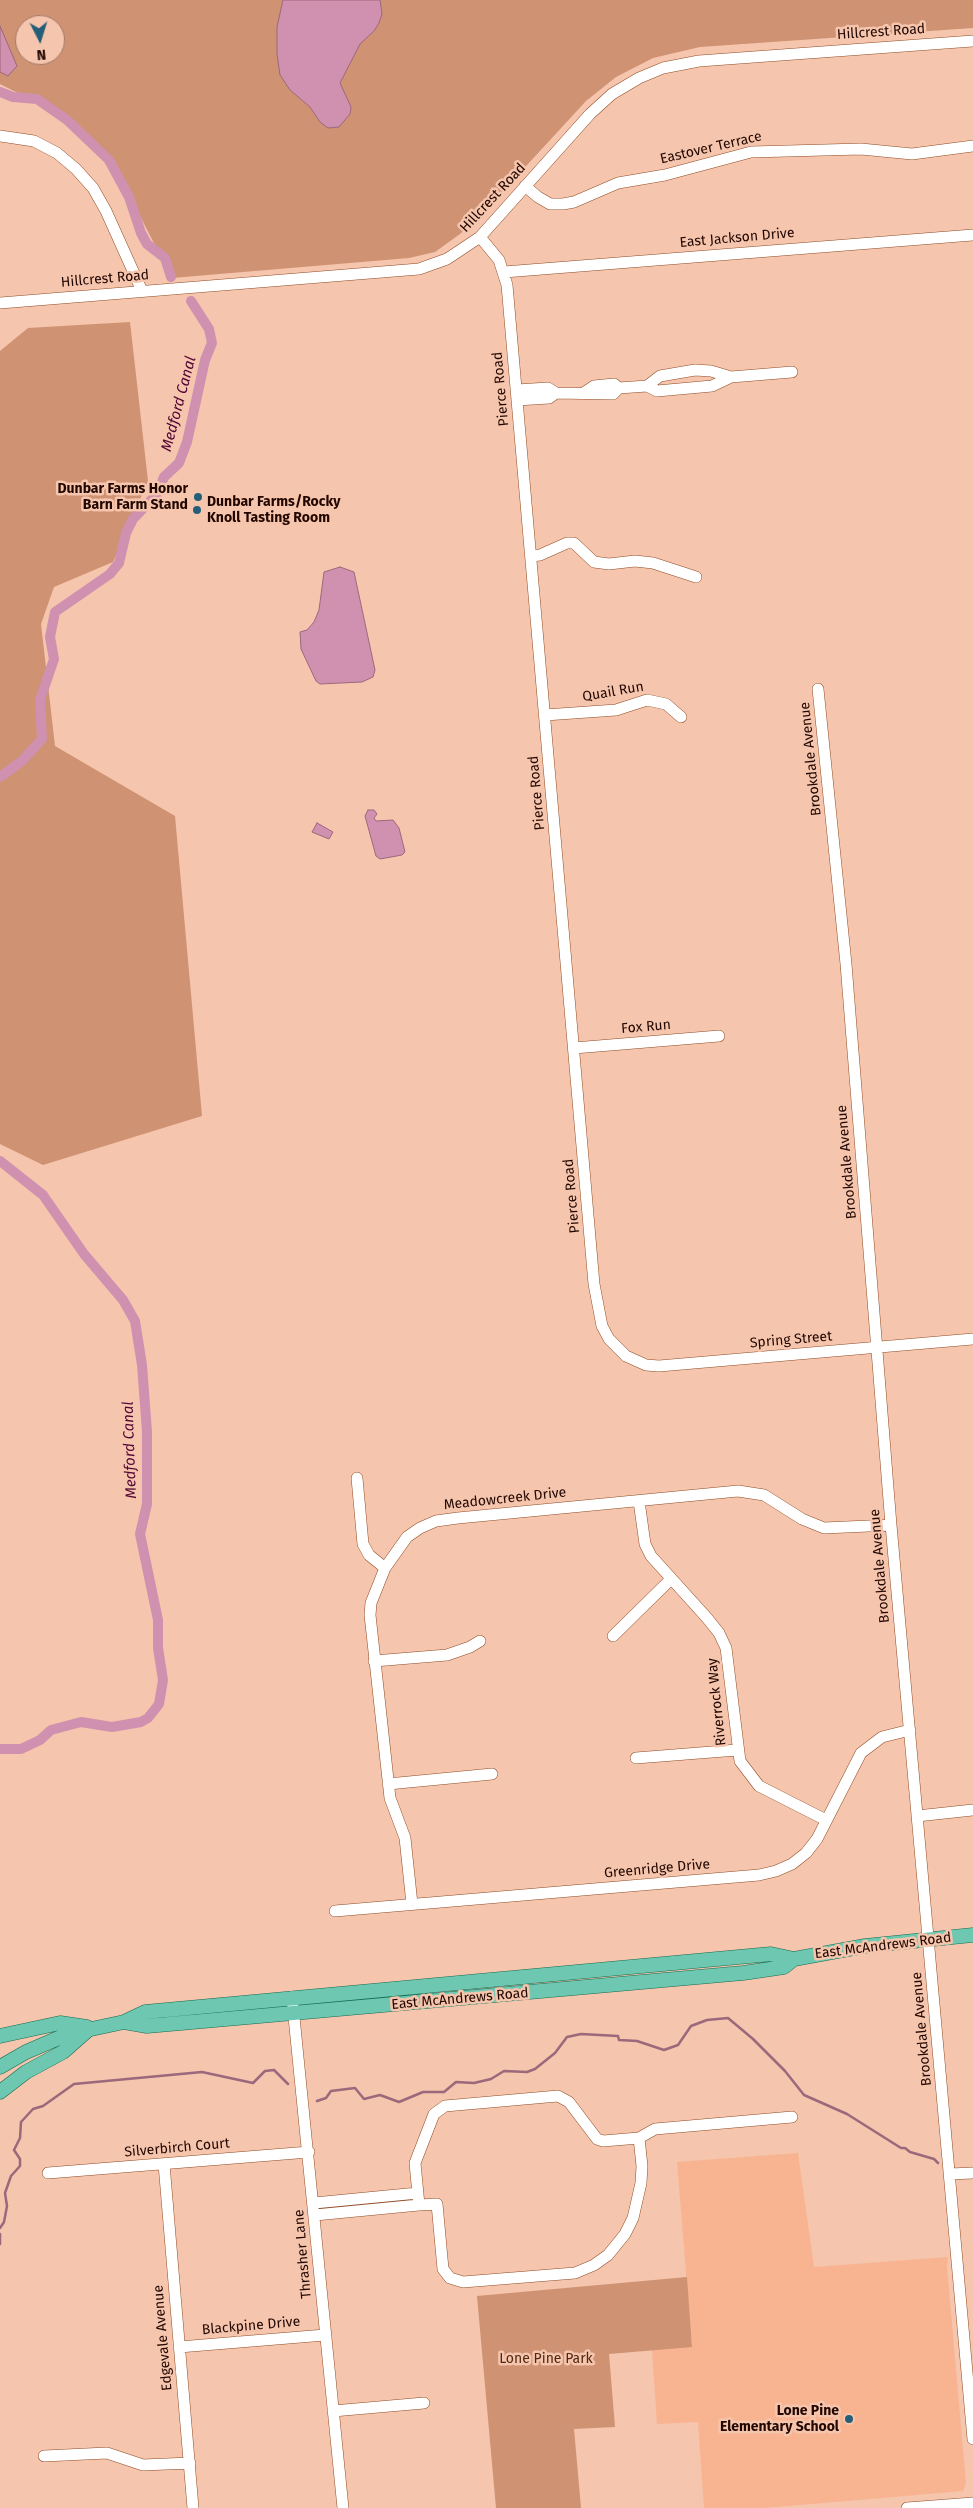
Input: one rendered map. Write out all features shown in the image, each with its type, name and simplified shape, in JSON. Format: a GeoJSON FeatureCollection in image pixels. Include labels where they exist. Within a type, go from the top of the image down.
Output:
{"type":"FeatureCollection","features":[{"type":"Feature","properties":{"kind":"main road","name":"East McAndrews Road"},"geometry":{"type":"LineString","coordinates":[[0,2066],[46,2042],[90,2028],[124,2022],[145,2012],[771,1954],[794,1959],[865,1946],[973,1935]]}},
{"type":"Feature","properties":{"kind":"main road","name":"East McAndrews Road"},"geometry":{"type":"LineString","coordinates":[[124,2022],[147,2026],[743,1973],[784,1967],[794,1959]]}},
{"type":"Feature","properties":{"kind":"main road"},"geometry":{"type":"LineString","coordinates":[[0,2036],[60,2023],[90,2028]]}},
{"type":"Feature","properties":{"kind":"main road"},"geometry":{"type":"LineString","coordinates":[[0,2092],[26,2072],[63,2052],[90,2028]]}},
{"type":"Feature","properties":{"kind":"street","name":"Hillcrest Road"},"geometry":{"type":"LineString","coordinates":[[0,303],[406,271],[447,259],[480,237],[590,114],[612,94],[639,78],[664,68],[698,61],[973,41]]}},
{"type":"Feature","properties":{"kind":"street"},"geometry":{"type":"LineString","coordinates":[[0,136],[34,142],[57,153],[76,169],[93,188],[106,212],[142,291]]}},
{"type":"Feature","properties":{"kind":"street","name":"Eastover Terrace"},"geometry":{"type":"LineString","coordinates":[[526,186],[538,197],[550,204],[563,204],[574,202],[618,184],[674,173],[751,152],[861,149],[912,154],[973,146]]}},
{"type":"Feature","properties":{"kind":"street","name":"East Jackson Drive"},"geometry":{"type":"LineString","coordinates":[[504,272],[973,235]]}},
{"type":"Feature","properties":{"kind":"street","name":"Pierce Road"},"geometry":{"type":"LineString","coordinates":[[480,237],[491,248],[504,272],[507,285],[596,1296],[602,1326],[617,1349]]}},
{"type":"Feature","properties":{"kind":"street"},"geometry":{"type":"LineString","coordinates":[[647,386],[660,376],[695,370],[711,371],[731,377]]}},
{"type":"Feature","properties":{"kind":"street"},"geometry":{"type":"LineString","coordinates":[[517,395],[548,388],[556,393],[585,392],[594,386],[614,384],[619,388],[647,386],[657,390],[712,386],[731,377],[792,372]]}},
{"type":"Feature","properties":{"kind":"street"},"geometry":{"type":"LineString","coordinates":[[531,556],[540,555],[567,543],[574,543],[594,562],[609,564],[636,561],[652,563],[696,577]]}},
{"type":"Feature","properties":{"kind":"street","name":"Brookdale Avenue"},"geometry":{"type":"LineString","coordinates":[[818,689],[846,964],[891,1525],[973,2439]]}},
{"type":"Feature","properties":{"kind":"street","name":"Quail Run"},"geometry":{"type":"LineString","coordinates":[[545,716],[616,710],[647,700],[666,704],[681,717]]}},
{"type":"Feature","properties":{"kind":"street","name":"Fox Run"},"geometry":{"type":"LineString","coordinates":[[574,1048],[719,1036]]}},
{"type":"Feature","properties":{"kind":"street","name":"Spring Street"},"geometry":{"type":"LineString","coordinates":[[617,1349],[635,1361],[658,1366],[973,1339]]}},
{"type":"Feature","properties":{"kind":"street"},"geometry":{"type":"LineString","coordinates":[[357,1478],[363,1544],[369,1555],[384,1568]]}},
{"type":"Feature","properties":{"kind":"street","name":"Meadowcreek Drive"},"geometry":{"type":"LineString","coordinates":[[412,1904],[405,1838],[392,1808],[388,1784],[374,1661],[371,1609],[384,1568],[407,1537],[420,1528],[436,1521],[738,1491],[764,1495],[802,1519],[824,1528],[891,1525]]}},
{"type":"Feature","properties":{"kind":"street","name":"Riverrock Way"},"geometry":{"type":"LineString","coordinates":[[639,1501],[645,1544],[650,1556],[670,1580],[707,1618],[719,1633],[726,1648],[737,1750],[740,1761],[747,1773],[759,1786],[826,1820]]}},
{"type":"Feature","properties":{"kind":"street"},"geometry":{"type":"LineString","coordinates":[[613,1636],[670,1580]]}},
{"type":"Feature","properties":{"kind":"street"},"geometry":{"type":"LineString","coordinates":[[374,1661],[447,1655],[470,1647],[480,1641]]}},
{"type":"Feature","properties":{"kind":"street","name":"Greenridge Drive"},"geometry":{"type":"LineString","coordinates":[[335,1911],[759,1875],[792,1864],[806,1853],[817,1839],[861,1754],[882,1737],[910,1730]]}},
{"type":"Feature","properties":{"kind":"street"},"geometry":{"type":"LineString","coordinates":[[636,1758],[737,1750]]}},
{"type":"Feature","properties":{"kind":"street"},"geometry":{"type":"LineString","coordinates":[[388,1784],[492,1774]]}},
{"type":"Feature","properties":{"kind":"street"},"geometry":{"type":"LineString","coordinates":[[917,1816],[973,1810]]}},
{"type":"Feature","properties":{"kind":"street","name":"Thrasher Lane"},"geometry":{"type":"LineString","coordinates":[[292,1997],[343,2508]]}},
{"type":"Feature","properties":{"kind":"street"},"geometry":{"type":"LineString","coordinates":[[419,2205],[415,2164],[434,2114],[445,2106],[558,2096],[569,2102],[597,2139],[603,2141],[639,2138],[655,2129],[792,2117]]}},
{"type":"Feature","properties":{"kind":"street"},"geometry":{"type":"LineString","coordinates":[[314,2209],[437,2204],[443,2269],[450,2278],[463,2282],[575,2273],[594,2265],[608,2255],[625,2234],[633,2218],[641,2183],[642,2166],[639,2138]]}},
{"type":"Feature","properties":{"kind":"street","name":"Silverbirch Court"},"geometry":{"type":"LineString","coordinates":[[48,2173],[308,2152]]}},
{"type":"Feature","properties":{"kind":"street","name":"Edgevale Avenue"},"geometry":{"type":"LineString","coordinates":[[164,2164],[193,2508]]}},
{"type":"Feature","properties":{"kind":"street"},"geometry":{"type":"LineString","coordinates":[[950,2174],[973,2173]]}},
{"type":"Feature","properties":{"kind":"street"},"geometry":{"type":"LineString","coordinates":[[314,2209],[418,2193]]}},
{"type":"Feature","properties":{"kind":"street","name":"Blackpine Drive"},"geometry":{"type":"LineString","coordinates":[[179,2347],[325,2335]]}},
{"type":"Feature","properties":{"kind":"street"},"geometry":{"type":"LineString","coordinates":[[332,2411],[424,2403]]}},
{"type":"Feature","properties":{"kind":"street"},"geometry":{"type":"LineString","coordinates":[[44,2456],[107,2453],[143,2465],[190,2463]]}},
{"type":"Feature","properties":{"kind":"street"},"geometry":{"type":"LineString","coordinates":[[907,2508],[973,2503]]}},
{"type":"Feature","properties":{"kind":"shaded area"},"geometry":{"type":"Polygon","coordinates":[[[283,0],[380,0],[382,14],[379,23],[374,31],[360,44],[340,83],[351,107],[350,114],[339,127],[328,128],[320,122],[310,107],[290,90],[280,75],[277,54],[277,27],[283,0]]]}},
{"type":"Feature","properties":{"kind":"shaded area"},"geometry":{"type":"Polygon","coordinates":[[[0,26],[17,66],[8,76],[0,72],[0,26]]]}},
{"type":"Feature","properties":{"kind":"shaded area"},"geometry":{"type":"Polygon","coordinates":[[[340,567],[354,572],[375,670],[373,677],[362,682],[320,684],[316,681],[301,649],[300,632],[307,630],[314,622],[319,610],[324,572],[340,567]]]}},
{"type":"Feature","properties":{"kind":"shaded area"},"geometry":{"type":"Polygon","coordinates":[[[368,810],[374,810],[377,814],[374,818],[376,821],[393,820],[399,828],[405,852],[402,855],[380,859],[376,856],[365,816],[368,810]]]}},
{"type":"Feature","properties":{"kind":"shaded area"},"geometry":{"type":"Polygon","coordinates":[[[317,823],[333,832],[329,839],[312,832],[317,823]]]}},
{"type":"Feature","properties":{"kind":"shaded area"},"geometry":{"type":"Polygon","coordinates":[[[798,2153],[814,2267],[948,2257],[947,2267],[966,2483],[963,2491],[765,2508],[704,2508],[698,2422],[657,2424],[652,2350],[692,2346],[677,2162],[798,2153]]]}},
{"type":"Feature","properties":{"kind":"green space"},"geometry":{"type":"Polygon","coordinates":[[[0,0],[973,0],[973,28],[700,47],[653,58],[616,77],[586,101],[480,216],[460,234],[435,252],[409,258],[172,278],[111,160],[71,120],[0,84],[0,0]]]}},
{"type":"Feature","properties":{"kind":"green space"},"geometry":{"type":"Polygon","coordinates":[[[130,322],[148,481],[113,562],[54,587],[41,624],[55,746],[175,816],[202,1116],[43,1165],[0,1144],[0,351],[28,328],[130,322]]]}},
{"type":"Feature","properties":{"kind":"green space","name":"Lone Pine Park"},"geometry":{"type":"Polygon","coordinates":[[[687,2277],[692,2347],[609,2354],[615,2427],[574,2429],[581,2508],[496,2508],[477,2296],[687,2277]]]}},
{"type":"Feature","properties":{"kind":"waterway","name":"Medford Canal"},"geometry":{"type":"LineString","coordinates":[[0,92],[13,97],[37,99],[67,120],[109,160],[129,197],[141,233],[147,244],[165,258],[171,277]]}},
{"type":"Feature","properties":{"kind":"waterway","name":"Medford Canal"},"geometry":{"type":"LineString","coordinates":[[0,777],[22,761],[42,739],[40,700],[54,659],[50,637],[55,612],[110,574],[119,563],[126,533],[133,519],[157,494],[164,477],[179,463],[187,442],[205,360],[212,343],[209,329],[191,301]]}},
{"type":"Feature","properties":{"kind":"waterway","name":"Medford Canal"},"geometry":{"type":"LineString","coordinates":[[0,1161],[43,1195],[84,1254],[123,1300],[135,1321],[142,1365],[147,1432],[147,1504],[140,1534],[158,1620],[158,1648],[163,1680],[159,1704],[148,1718],[141,1722],[112,1727],[81,1722],[51,1730],[40,1740],[21,1749],[0,1749]]}},
{"type":"Feature","properties":{"kind":"waterway"},"geometry":{"type":"LineString","coordinates":[[317,2101],[326,2098],[331,2091],[355,2088],[364,2099],[380,2095],[399,2102],[423,2092],[444,2092],[456,2082],[474,2083],[491,2079],[504,2071],[527,2072],[535,2069],[555,2053],[567,2037],[581,2034],[618,2036],[619,2040],[637,2041],[664,2050],[678,2045],[691,2026],[707,2020],[728,2018],[753,2039],[785,2071],[804,2095],[847,2114],[901,2148],[934,2159],[938,2163]]}},
{"type":"Feature","properties":{"kind":"waterway"},"geometry":{"type":"LineString","coordinates":[[0,2228],[4,2222],[7,2206],[5,2193],[11,2176],[20,2166],[20,2159],[14,2150],[20,2138],[21,2122],[33,2109],[43,2106],[74,2084],[202,2072],[253,2083],[265,2071],[274,2070],[288,2084]]}},
{"type":"Feature","properties":{"kind":"waterway"},"geometry":{"type":"LineString","coordinates":[[0,2234],[0,2244]]}},
{"type":"Feature","properties":{"kind":"place","name":"Dunbar Farms Honor Barn Farm Stand"},"geometry":{"type":"Point","coordinates":[198,497]}},
{"type":"Feature","properties":{"kind":"place","name":"Dunbar Farms/Rocky Knoll Tasting Room"},"geometry":{"type":"Point","coordinates":[197,510]}},
{"type":"Feature","properties":{"kind":"place","name":"Lone Pine Elementary School"},"geometry":{"type":"Point","coordinates":[849,2419]}}]}
